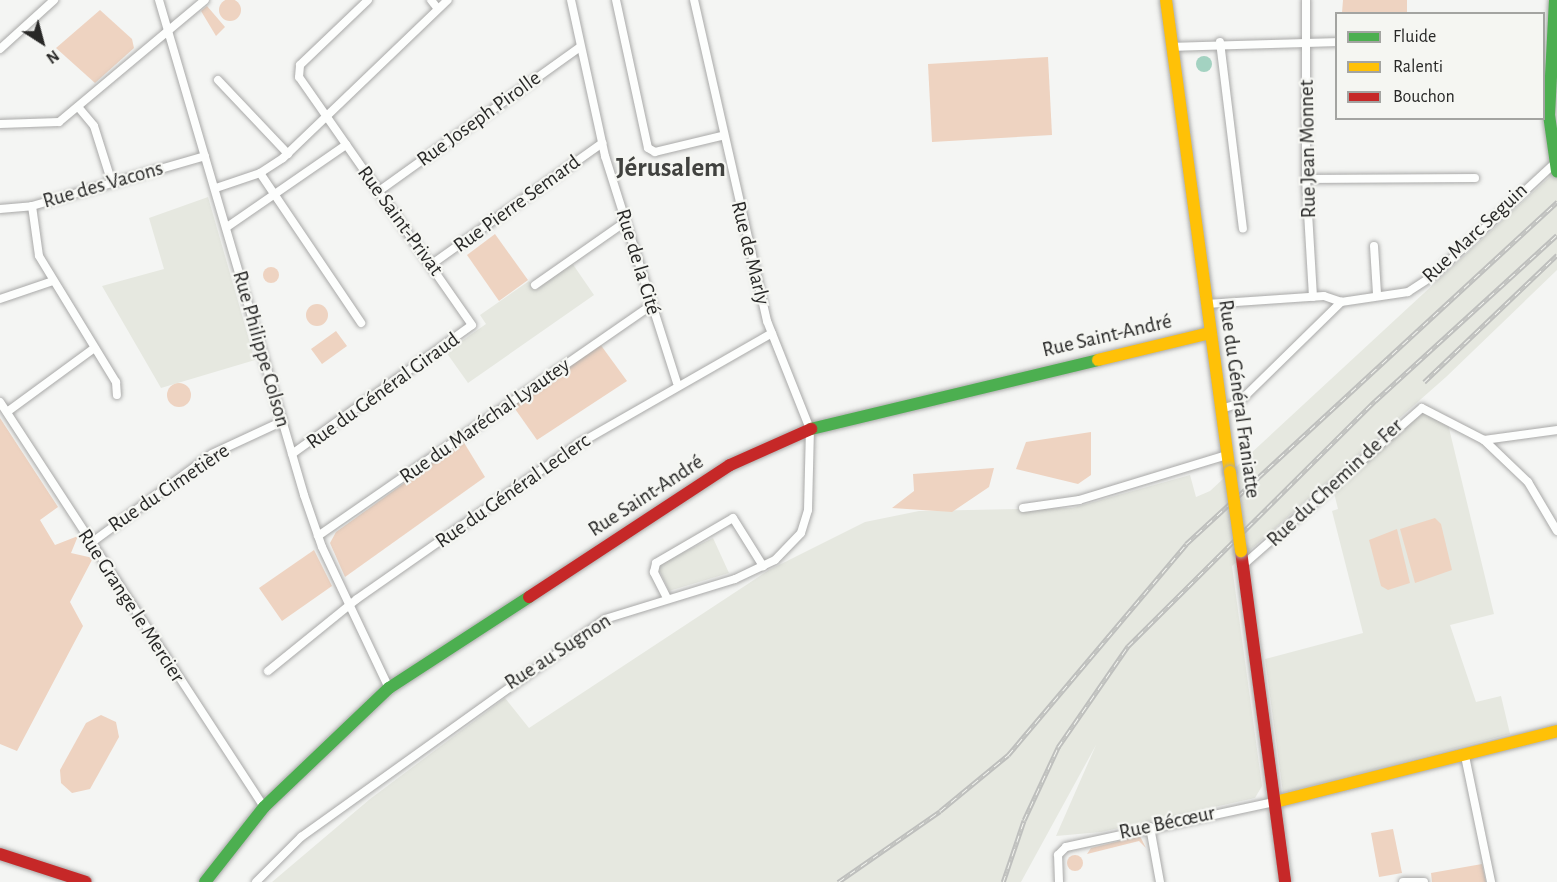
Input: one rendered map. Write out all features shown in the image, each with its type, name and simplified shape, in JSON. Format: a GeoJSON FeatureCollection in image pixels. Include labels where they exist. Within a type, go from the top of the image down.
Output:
{"type":"FeatureCollection","features":[{"type":"Feature","properties":{"kind":"street"},"geometry":{"type":"LineString","coordinates":[[0,49],[54,0]]}},
{"type":"Feature","properties":{"kind":"street","name":"Rue Philippe Colson"},"geometry":{"type":"LineString","coordinates":[[159,0],[170,24],[281,422],[318,536],[348,606],[389,688]]}},
{"type":"Feature","properties":{"kind":"street"},"geometry":{"type":"LineString","coordinates":[[0,124],[43,126],[79,108],[170,24],[204,0]]}},
{"type":"Feature","properties":{"kind":"street","name":"Rue Saint-Privat"},"geometry":{"type":"LineString","coordinates":[[368,0],[297,70],[346,145],[432,264],[472,325]]}},
{"type":"Feature","properties":{"kind":"street"},"geometry":{"type":"LineString","coordinates":[[430,0],[438,9]]}},
{"type":"Feature","properties":{"kind":"street"},"geometry":{"type":"LineString","coordinates":[[216,188],[260,173],[288,153],[448,0]]}},
{"type":"Feature","properties":{"kind":"street","name":"Rue de la Cité"},"geometry":{"type":"LineString","coordinates":[[571,0],[579,48],[602,143],[677,383]]}},
{"type":"Feature","properties":{"kind":"street"},"geometry":{"type":"LineString","coordinates":[[616,0],[648,148],[655,152],[721,136]]}},
{"type":"Feature","properties":{"kind":"street","name":"Rue de Marly"},"geometry":{"type":"LineString","coordinates":[[694,0],[721,136],[771,333],[810,429]]}},
{"type":"Feature","properties":{"kind":"street","name":"Rue du Général Franiatte"},"geometry":{"type":"LineString","coordinates":[[1166,0],[1286,882]]}},
{"type":"Feature","properties":{"kind":"street","name":"Rue Jean Monnet"},"geometry":{"type":"LineString","coordinates":[[1306,0],[1306,179],[1313,297]]}},
{"type":"Feature","properties":{"kind":"street"},"geometry":{"type":"LineString","coordinates":[[1555,0],[1547,42],[1556,167]]}},
{"type":"Feature","properties":{"kind":"street"},"geometry":{"type":"LineString","coordinates":[[1221,42],[1243,229]]}},
{"type":"Feature","properties":{"kind":"street"},"geometry":{"type":"LineString","coordinates":[[1172,47],[1221,42],[1335,42]]}},
{"type":"Feature","properties":{"kind":"street","name":"Rue Joseph Pirolle"},"geometry":{"type":"LineString","coordinates":[[379,190],[579,48]]}},
{"type":"Feature","properties":{"kind":"street"},"geometry":{"type":"LineString","coordinates":[[218,80],[288,153]]}},
{"type":"Feature","properties":{"kind":"street"},"geometry":{"type":"LineString","coordinates":[[79,108],[94,126],[112,183]]}},
{"type":"Feature","properties":{"kind":"street","name":"Rue Pierre Semard"},"geometry":{"type":"LineString","coordinates":[[432,264],[602,143]]}},
{"type":"Feature","properties":{"kind":"street"},"geometry":{"type":"LineString","coordinates":[[227,227],[346,145]]}},
{"type":"Feature","properties":{"kind":"street","name":"Rue des Vacons"},"geometry":{"type":"LineString","coordinates":[[0,209],[32,206],[205,156]]}},
{"type":"Feature","properties":{"kind":"street","name":"Rue Marc Seguin"},"geometry":{"type":"LineString","coordinates":[[1341,302],[1377,294],[1408,292],[1433,276],[1556,167]]}},
{"type":"Feature","properties":{"kind":"street"},"geometry":{"type":"LineString","coordinates":[[260,173],[361,323]]}},
{"type":"Feature","properties":{"kind":"street"},"geometry":{"type":"LineString","coordinates":[[1306,179],[1475,178]]}},
{"type":"Feature","properties":{"kind":"street"},"geometry":{"type":"LineString","coordinates":[[32,206],[39,256],[93,349],[116,382],[117,395]]}},
{"type":"Feature","properties":{"kind":"street"},"geometry":{"type":"LineString","coordinates":[[535,285],[625,222]]}},
{"type":"Feature","properties":{"kind":"street"},"geometry":{"type":"LineString","coordinates":[[1374,246],[1377,294]]}},
{"type":"Feature","properties":{"kind":"street"},"geometry":{"type":"LineString","coordinates":[[0,299],[53,281]]}},
{"type":"Feature","properties":{"kind":"street"},"geometry":{"type":"LineString","coordinates":[[1207,304],[1313,297],[1341,302]]}},
{"type":"Feature","properties":{"kind":"street"},"geometry":{"type":"LineString","coordinates":[[1221,409],[1237,404],[1341,302]]}},
{"type":"Feature","properties":{"kind":"street","name":"Rue du Maréchal Lyautey"},"geometry":{"type":"LineString","coordinates":[[318,536],[652,305]]}},
{"type":"Feature","properties":{"kind":"street","name":"Rue du Général Giraud"},"geometry":{"type":"LineString","coordinates":[[292,454],[472,325]]}},
{"type":"Feature","properties":{"kind":"street","name":"Rue du Général Leclerc"},"geometry":{"type":"LineString","coordinates":[[268,671],[348,606],[571,450],[677,383],[771,333]]}},
{"type":"Feature","properties":{"kind":"street","name":"Rue Saint-André"},"geometry":{"type":"LineString","coordinates":[[206,882],[264,807],[389,688],[730,465],[810,429],[1210,333]]}},
{"type":"Feature","properties":{"kind":"street"},"geometry":{"type":"LineString","coordinates":[[7,412],[93,349]]}},
{"type":"Feature","properties":{"kind":"street","name":"Rue Grange le Mercier"},"geometry":{"type":"LineString","coordinates":[[0,402],[264,807]]}},
{"type":"Feature","properties":{"kind":"street","name":"Rue du Chemin de Fer"},"geometry":{"type":"LineString","coordinates":[[1243,565],[1413,411],[1430,408],[1484,440],[1528,482],[1557,531]]}},
{"type":"Feature","properties":{"kind":"street","name":"Rue du Cimetière"},"geometry":{"type":"LineString","coordinates":[[91,543],[213,454],[281,422]]}},
{"type":"Feature","properties":{"kind":"street","name":"Rue au Sugnon"},"geometry":{"type":"LineString","coordinates":[[256,882],[300,837],[505,686],[612,615],[763,566],[796,541],[805,521],[810,429]]}},
{"type":"Feature","properties":{"kind":"street"},"geometry":{"type":"LineString","coordinates":[[1484,440],[1557,430]]}},
{"type":"Feature","properties":{"kind":"street"},"geometry":{"type":"LineString","coordinates":[[1023,508],[1079,500],[1227,455]]}},
{"type":"Feature","properties":{"kind":"street"},"geometry":{"type":"LineString","coordinates":[[668,598],[654,572],[656,563],[733,518],[763,566]]}},
{"type":"Feature","properties":{"kind":"street"},"geometry":{"type":"LineString","coordinates":[[1275,802],[1557,731]]}},
{"type":"Feature","properties":{"kind":"street"},"geometry":{"type":"LineString","coordinates":[[1465,756],[1491,882]]}},
{"type":"Feature","properties":{"kind":"street","name":"Rue Bécœur"},"geometry":{"type":"LineString","coordinates":[[1059,882],[1061,850],[1150,827],[1275,802]]}},
{"type":"Feature","properties":{"kind":"street"},"geometry":{"type":"LineString","coordinates":[[1150,827],[1160,882]]}},
{"type":"Feature","properties":{"kind":"street"},"geometry":{"type":"LineString","coordinates":[[0,854],[86,882]]}},
{"type":"Feature","properties":{"kind":"street"},"geometry":{"type":"LineString","coordinates":[[1403,882],[1423,880]]}},
{"type":"Feature","properties":{"kind":"shaded area"},"geometry":{"type":"Polygon","coordinates":[[[230,-1],[238,2],[241,10],[238,18],[230,21],[222,18],[219,10],[222,2],[230,-1]]]}},
{"type":"Feature","properties":{"kind":"shaded area"},"geometry":{"type":"Polygon","coordinates":[[[1343,0],[1407,0],[1407,12],[1342,12],[1343,0]]]}},
{"type":"Feature","properties":{"kind":"shaded area"},"geometry":{"type":"Polygon","coordinates":[[[207,6],[225,27],[216,36],[201,11],[207,6]]]}},
{"type":"Feature","properties":{"kind":"shaded area"},"geometry":{"type":"Polygon","coordinates":[[[100,10],[132,39],[134,48],[95,83],[56,48],[100,10]]]}},
{"type":"Feature","properties":{"kind":"shaded area"},"geometry":{"type":"Polygon","coordinates":[[[1201,56],[1207,56],[1212,64],[1210,70],[1201,72],[1196,67],[1196,61],[1201,56]]]}},
{"type":"Feature","properties":{"kind":"shaded area"},"geometry":{"type":"Polygon","coordinates":[[[1048,57],[1052,135],[932,142],[928,64],[1048,57]]]}},
{"type":"Feature","properties":{"kind":"shaded area"},"geometry":{"type":"Polygon","coordinates":[[[1557,170],[1557,270],[1446,377],[1232,566],[1262,786],[1255,798],[1101,832],[1056,836],[1096,745],[1021,882],[272,882],[370,799],[505,698],[529,728],[769,570],[865,522],[919,511],[1072,508],[1190,475],[1196,497],[1210,491],[1557,170]]]}},
{"type":"Feature","properties":{"kind":"shaded area"},"geometry":{"type":"Polygon","coordinates":[[[208,197],[255,360],[161,388],[102,286],[164,269],[149,218],[208,197]]]}},
{"type":"Feature","properties":{"kind":"shaded area"},"geometry":{"type":"Polygon","coordinates":[[[495,234],[528,280],[499,301],[467,255],[495,234]]]}},
{"type":"Feature","properties":{"kind":"shaded area"},"geometry":{"type":"Polygon","coordinates":[[[572,263],[594,295],[468,383],[446,352],[486,324],[480,315],[529,281],[536,290],[572,263]]]}},
{"type":"Feature","properties":{"kind":"shaded area"},"geometry":{"type":"Polygon","coordinates":[[[268,267],[274,267],[279,275],[277,281],[268,283],[263,278],[263,272],[268,267]]]}},
{"type":"Feature","properties":{"kind":"shaded area"},"geometry":{"type":"Polygon","coordinates":[[[317,304],[325,307],[328,315],[325,323],[317,326],[309,323],[306,315],[309,307],[317,304]]]}},
{"type":"Feature","properties":{"kind":"shaded area"},"geometry":{"type":"Polygon","coordinates":[[[336,331],[347,346],[322,364],[311,349],[336,331]]]}},
{"type":"Feature","properties":{"kind":"shaded area"},"geometry":{"type":"Polygon","coordinates":[[[600,344],[627,381],[537,440],[513,406],[600,344]]]}},
{"type":"Feature","properties":{"kind":"shaded area"},"geometry":{"type":"Polygon","coordinates":[[[179,383],[188,386],[191,395],[188,404],[179,407],[170,404],[167,395],[170,386],[179,383]]]}},
{"type":"Feature","properties":{"kind":"shaded area"},"geometry":{"type":"Polygon","coordinates":[[[1430,410],[1447,420],[1494,614],[1450,625],[1476,702],[1501,696],[1510,734],[1283,793],[1265,659],[1363,633],[1332,511],[1338,509],[1332,485],[1413,412],[1430,410]]]}},
{"type":"Feature","properties":{"kind":"shaded area"},"geometry":{"type":"Polygon","coordinates":[[[0,418],[58,507],[40,520],[55,545],[78,536],[71,553],[93,558],[70,602],[83,626],[17,751],[0,744],[0,418]]]}},
{"type":"Feature","properties":{"kind":"shaded area"},"geometry":{"type":"Polygon","coordinates":[[[1091,432],[1091,475],[1078,484],[1016,469],[1026,442],[1091,432]]]}},
{"type":"Feature","properties":{"kind":"shaded area"},"geometry":{"type":"Polygon","coordinates":[[[463,441],[485,477],[345,577],[330,543],[336,532],[463,441]]]}},
{"type":"Feature","properties":{"kind":"shaded area"},"geometry":{"type":"Polygon","coordinates":[[[994,468],[989,487],[952,512],[892,508],[914,491],[913,474],[994,468]]]}},
{"type":"Feature","properties":{"kind":"shaded area"},"geometry":{"type":"Polygon","coordinates":[[[1435,518],[1441,524],[1452,570],[1415,583],[1400,529],[1435,518]]]}},
{"type":"Feature","properties":{"kind":"shaded area"},"geometry":{"type":"Polygon","coordinates":[[[1397,529],[1410,583],[1388,590],[1381,586],[1369,540],[1397,529]]]}},
{"type":"Feature","properties":{"kind":"shaded area"},"geometry":{"type":"Polygon","coordinates":[[[713,538],[729,573],[669,591],[657,565],[713,538]]]}},
{"type":"Feature","properties":{"kind":"shaded area"},"geometry":{"type":"Polygon","coordinates":[[[314,550],[332,586],[282,621],[259,588],[314,550]]]}},
{"type":"Feature","properties":{"kind":"shaded area"},"geometry":{"type":"Polygon","coordinates":[[[101,715],[116,722],[119,737],[90,789],[72,793],[61,783],[60,770],[86,723],[101,715]]]}},
{"type":"Feature","properties":{"kind":"shaded area"},"geometry":{"type":"Polygon","coordinates":[[[1393,829],[1402,873],[1379,877],[1371,833],[1393,829]]]}},
{"type":"Feature","properties":{"kind":"shaded area"},"geometry":{"type":"Polygon","coordinates":[[[1140,836],[1146,848],[1139,841],[1087,854],[1091,848],[1140,836]]]}},
{"type":"Feature","properties":{"kind":"shaded area"},"geometry":{"type":"Polygon","coordinates":[[[1072,855],[1078,855],[1083,863],[1081,869],[1072,871],[1067,866],[1067,860],[1072,855]]]}},
{"type":"Feature","properties":{"kind":"shaded area"},"geometry":{"type":"Polygon","coordinates":[[[1482,864],[1486,882],[1432,882],[1431,873],[1482,864]]]}},
{"type":"Feature","properties":{"kind":"railway"},"geometry":{"type":"LineString","coordinates":[[838,882],[940,811],[1008,755],[1186,544],[1557,202]]}},
{"type":"Feature","properties":{"kind":"railway"},"geometry":{"type":"LineString","coordinates":[[1003,882],[1024,820],[1058,747],[1128,646],[1375,401],[1557,235]]}},
{"type":"Feature","properties":{"kind":"railway"},"geometry":{"type":"LineString","coordinates":[[1424,382],[1557,255]]}},
{"type":"Feature","properties":{"kind":"traffic: fast"},"geometry":{"type":"LineString","coordinates":[[1555,0],[1549,115],[1557,171]]}},
{"type":"Feature","properties":{"kind":"traffic: fast"},"geometry":{"type":"LineString","coordinates":[[811,429],[1098,360]]}},
{"type":"Feature","properties":{"kind":"traffic: fast"},"geometry":{"type":"LineString","coordinates":[[205,882],[264,807],[389,688],[529,597]]}},
{"type":"Feature","properties":{"kind":"traffic: slow"},"geometry":{"type":"LineString","coordinates":[[1166,0],[1230,472]]}},
{"type":"Feature","properties":{"kind":"traffic: slow"},"geometry":{"type":"LineString","coordinates":[[1098,360],[1210,333]]}},
{"type":"Feature","properties":{"kind":"traffic: slow"},"geometry":{"type":"LineString","coordinates":[[1230,472],[1241,551]]}},
{"type":"Feature","properties":{"kind":"traffic: slow"},"geometry":{"type":"LineString","coordinates":[[1275,802],[1557,731]]}},
{"type":"Feature","properties":{"kind":"traffic: jam"},"geometry":{"type":"LineString","coordinates":[[529,597],[730,465],[811,429]]}},
{"type":"Feature","properties":{"kind":"traffic: jam"},"geometry":{"type":"LineString","coordinates":[[1241,551],[1285,882]]}},
{"type":"Feature","properties":{"kind":"traffic: jam"},"geometry":{"type":"LineString","coordinates":[[0,854],[86,882]]}},
{"type":"Feature","properties":{"kind":"district","name":"Jérusalem"},"geometry":{"type":"Point","coordinates":[671,168]}}]}
